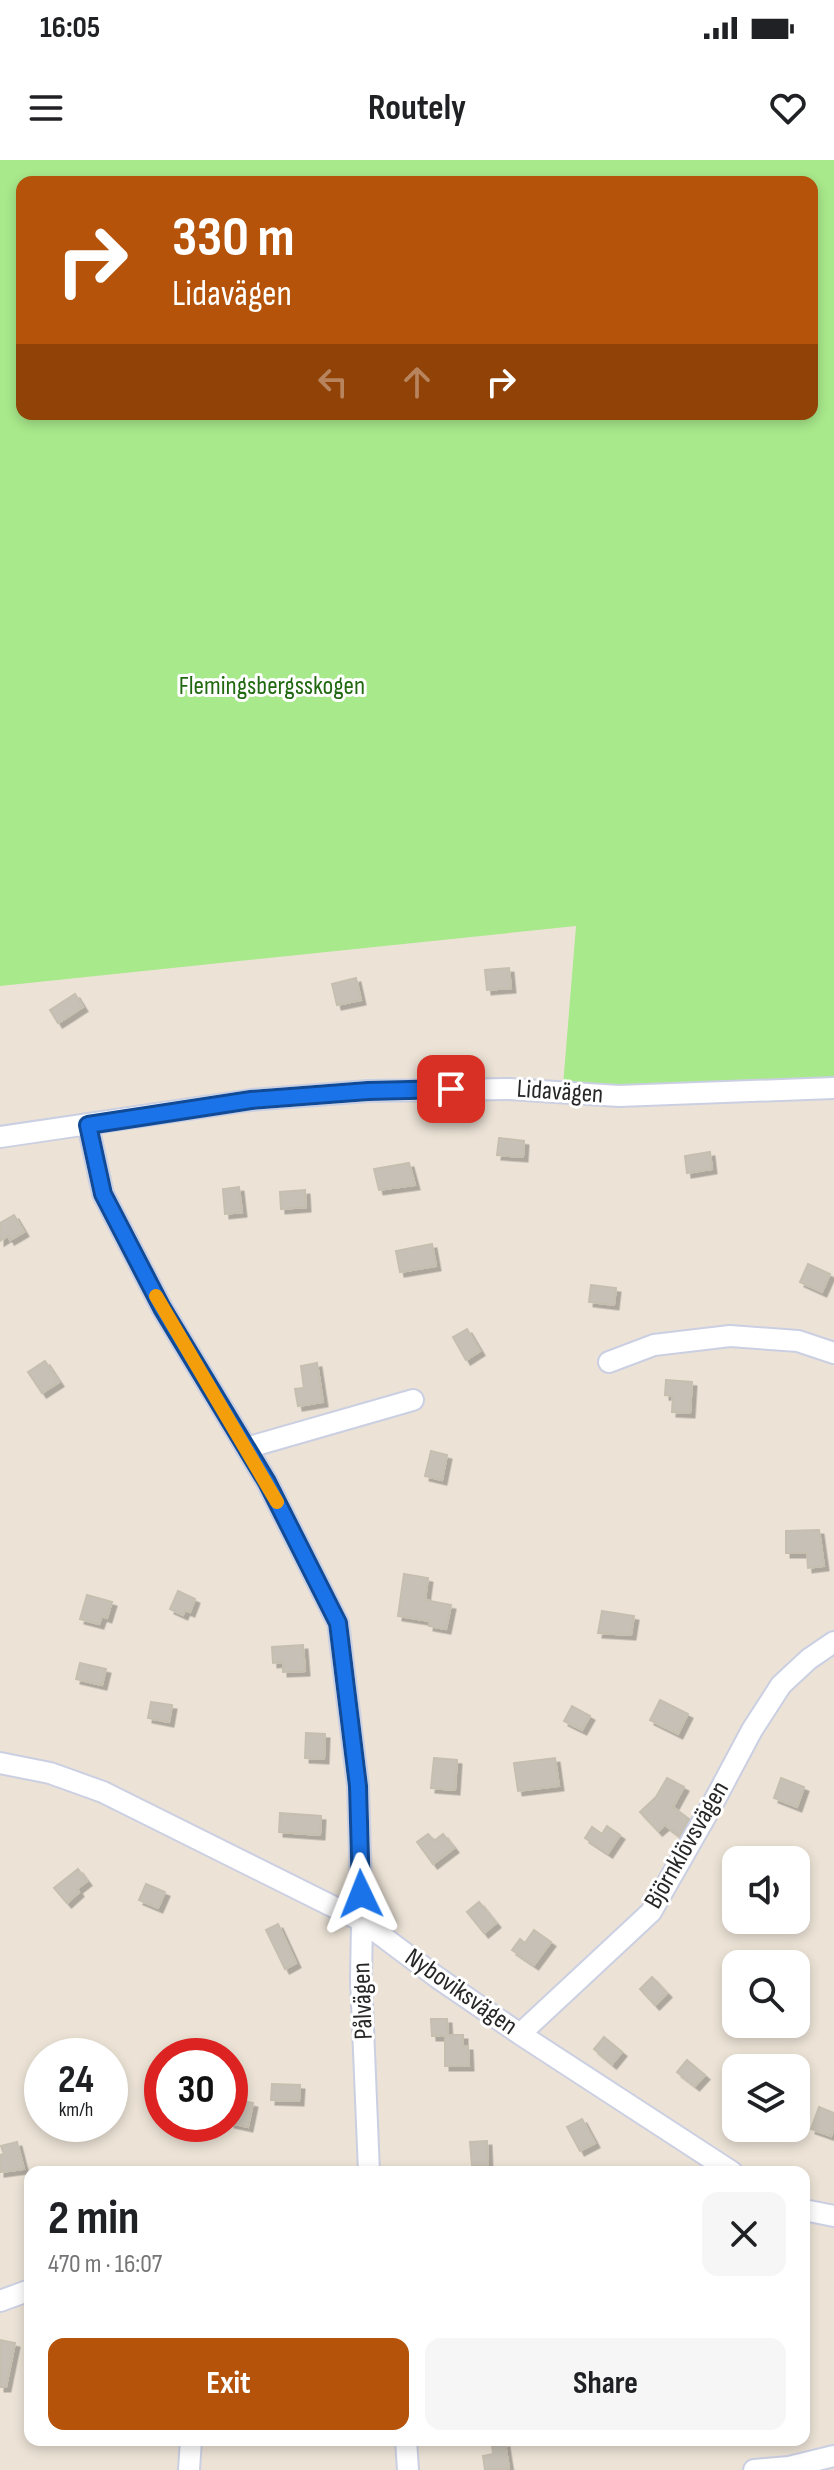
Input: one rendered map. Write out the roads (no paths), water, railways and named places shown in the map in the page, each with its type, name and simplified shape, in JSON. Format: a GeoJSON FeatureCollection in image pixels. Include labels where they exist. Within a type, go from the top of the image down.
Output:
{"type":"FeatureCollection","features":[{"type":"Feature","properties":{"kind":"street","name":"Lidavägen"},"geometry":{"type":"LineString","coordinates":[[0,1137],[251,1100],[368,1091],[509,1089],[619,1096],[834,1088]]}},
{"type":"Feature","properties":{"kind":"street","name":"Pålvägen"},"geometry":{"type":"LineString","coordinates":[[88,1125],[103,1194],[162,1308],[267,1482],[338,1623],[358,1786],[361,1979],[369,2166]]}},
{"type":"Feature","properties":{"kind":"street"},"geometry":{"type":"LineString","coordinates":[[609,1362],[654,1345],[730,1336],[798,1341],[834,1353]]}},
{"type":"Feature","properties":{"kind":"street"},"geometry":{"type":"LineString","coordinates":[[246,1448],[413,1400]]}},
{"type":"Feature","properties":{"kind":"street","name":"Björnklövsvägen"},"geometry":{"type":"LineString","coordinates":[[520,2034],[651,1912],[752,1730],[781,1685],[809,1659],[834,1642]]}},
{"type":"Feature","properties":{"kind":"street","name":"Nyboviksvägen"},"geometry":{"type":"LineString","coordinates":[[0,1763],[50,1773],[103,1792],[362,1921],[520,2034],[723,2166]]}},
{"type":"Feature","properties":{"kind":"street"},"geometry":{"type":"LineString","coordinates":[[810,2211],[834,2216]]}},
{"type":"Feature","properties":{"kind":"street"},"geometry":{"type":"LineString","coordinates":[[0,2301],[24,2292]]}},
{"type":"Feature","properties":{"kind":"street"},"geometry":{"type":"LineString","coordinates":[[189,2470],[191,2446]]}},
{"type":"Feature","properties":{"kind":"street"},"geometry":{"type":"LineString","coordinates":[[406,2446],[408,2470]]}},
{"type":"Feature","properties":{"kind":"street"},"geometry":{"type":"LineString","coordinates":[[736,2470],[831,2461]]}},
{"type":"Feature","properties":{"kind":"park label","name":"Flemingsbergsskogen"},"geometry":{"type":"Point","coordinates":[272,686]}}]}
